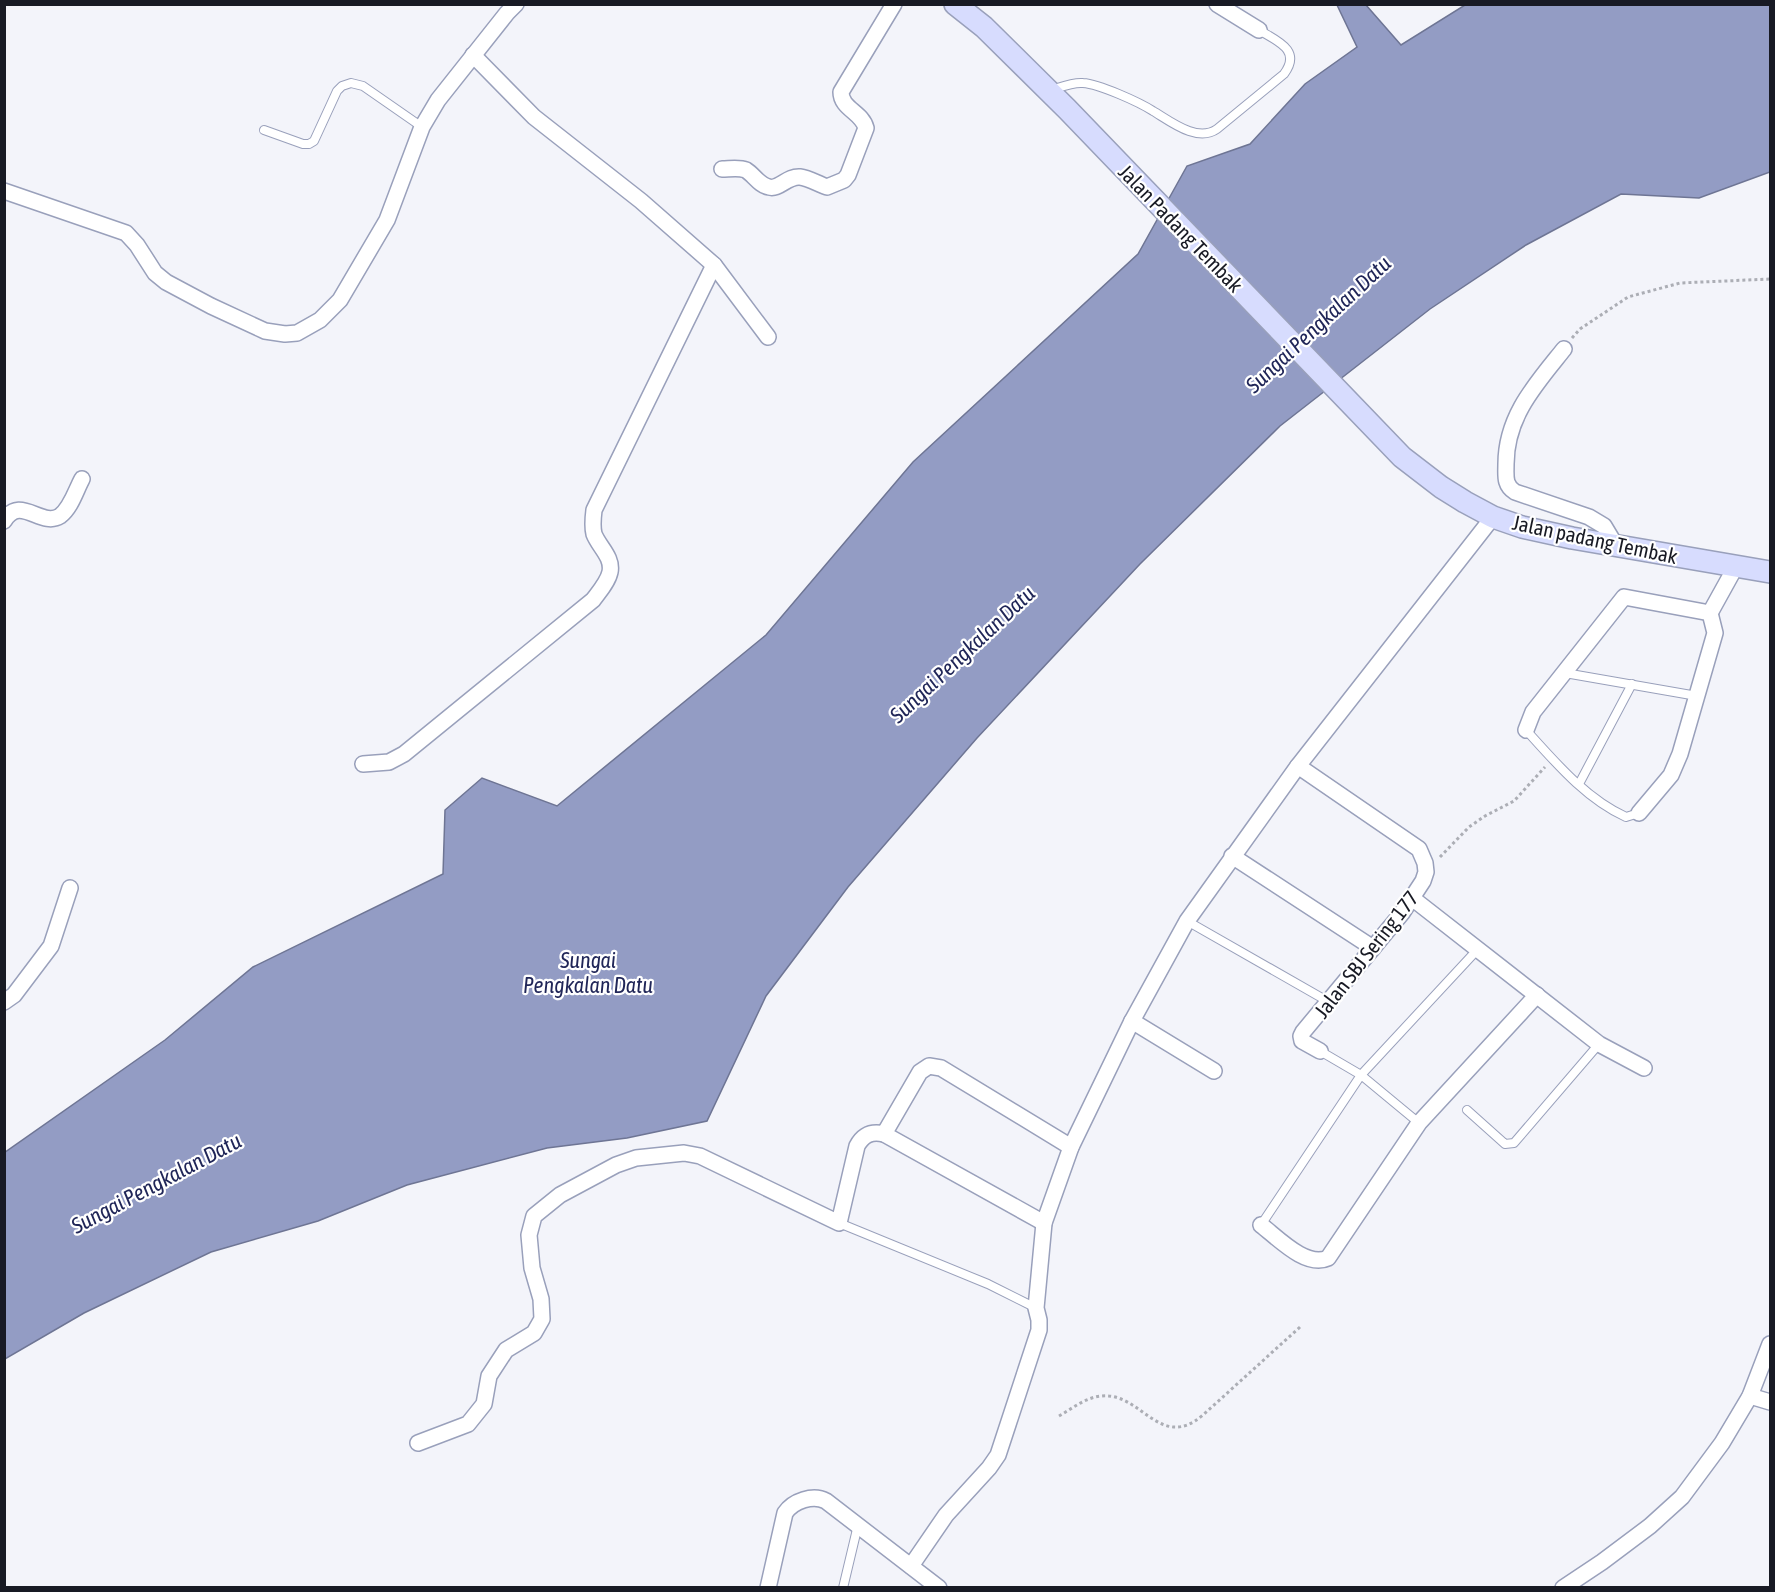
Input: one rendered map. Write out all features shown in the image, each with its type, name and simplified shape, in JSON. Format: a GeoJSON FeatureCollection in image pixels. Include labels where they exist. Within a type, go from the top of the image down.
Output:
{"type":"FeatureCollection","features":[{"type":"Feature","properties":{"kind":"main road","name":"Jalan Padang Tembak"},"geometry":{"type":"LineString","coordinates":[[966,8],[1067,109],[1402,457]]}},
{"type":"Feature","properties":{"kind":"main road","name":"Jalan padang Tembak"},"geometry":{"type":"LineString","coordinates":[[1402,457],[1465,502],[1493,517],[1522,527],[1616,546],[1770,572]]}},
{"type":"Feature","properties":{"kind":"street"},"geometry":{"type":"LineString","coordinates":[[4,191],[126,233],[137,245],[155,273],[166,282],[265,331],[297,333],[320,320],[340,300],[387,220],[422,128],[438,100],[516,4]]}},
{"type":"Feature","properties":{"kind":"street"},"geometry":{"type":"LineString","coordinates":[[722,169],[745,170],[763,185],[773,188],[795,177],[827,187],[844,180],[866,128],[862,118],[842,100],[841,92],[894,4]]}},
{"type":"Feature","properties":{"kind":"street"},"geometry":{"type":"LineString","coordinates":[[1217,4],[1259,30]]}},
{"type":"Feature","properties":{"kind":"street"},"geometry":{"type":"LineString","coordinates":[[473,55],[534,117],[641,201],[714,265],[768,338]]}},
{"type":"Feature","properties":{"kind":"street"},"geometry":{"type":"LineString","coordinates":[[363,764],[389,762],[404,754],[593,600],[603,587],[610,572],[609,558],[594,533],[592,524],[594,510],[714,265]]}},
{"type":"Feature","properties":{"kind":"street"},"geometry":{"type":"LineString","coordinates":[[1564,349],[1527,395],[1513,424],[1506,447],[1506,482],[1515,492],[1589,517],[1604,526],[1616,546]]}},
{"type":"Feature","properties":{"kind":"street"},"geometry":{"type":"LineString","coordinates":[[4,521],[12,512],[21,510],[45,518],[56,518],[67,508],[82,479]]}},
{"type":"Feature","properties":{"kind":"street"},"geometry":{"type":"LineString","coordinates":[[911,1566],[946,1515],[998,1455],[1039,1330],[1036,1308],[1044,1223],[1071,1147],[1132,1021],[1187,921],[1298,766],[1493,517]]}},
{"type":"Feature","properties":{"kind":"street"},"geometry":{"type":"LineString","coordinates":[[1639,813],[1671,775],[1680,754],[1715,633],[1710,613],[1736,566]]}},
{"type":"Feature","properties":{"kind":"street"},"geometry":{"type":"LineString","coordinates":[[1526,730],[1533,712],[1624,597],[1710,613]]}},
{"type":"Feature","properties":{"kind":"street","name":"Jalan SBJ Sering 177"},"geometry":{"type":"LineString","coordinates":[[1298,766],[1419,849],[1424,858],[1426,872],[1412,898],[1301,1036],[1305,1044],[1320,1051]]}},
{"type":"Feature","properties":{"kind":"street"},"geometry":{"type":"LineString","coordinates":[[1233,856],[1373,948]]}},
{"type":"Feature","properties":{"kind":"street"},"geometry":{"type":"LineString","coordinates":[[4,1002],[14,995],[51,946],[70,888]]}},
{"type":"Feature","properties":{"kind":"street"},"geometry":{"type":"LineString","coordinates":[[1412,898],[1599,1044],[1644,1068]]}},
{"type":"Feature","properties":{"kind":"street"},"geometry":{"type":"LineString","coordinates":[[1261,1225],[1301,1256],[1316,1262],[1328,1258],[1419,1123],[1537,995]]}},
{"type":"Feature","properties":{"kind":"street"},"geometry":{"type":"LineString","coordinates":[[1132,1021],[1214,1071]]}},
{"type":"Feature","properties":{"kind":"street"},"geometry":{"type":"LineString","coordinates":[[884,1134],[920,1072],[929,1066],[941,1068],[1071,1147]]}},
{"type":"Feature","properties":{"kind":"street"},"geometry":{"type":"LineString","coordinates":[[418,1443],[468,1424],[484,1404],[489,1376],[506,1350],[534,1333],[542,1319],[541,1299],[532,1268],[529,1235],[534,1216],[560,1195],[616,1165],[636,1158],[684,1153],[700,1156],[839,1222],[857,1146],[861,1139],[876,1132],[884,1134],[1044,1223]]}},
{"type":"Feature","properties":{"kind":"street"},"geometry":{"type":"LineString","coordinates":[[1563,1587],[1602,1562],[1650,1526],[1682,1497],[1722,1443],[1750,1395],[1770,1344]]}},
{"type":"Feature","properties":{"kind":"street"},"geometry":{"type":"LineString","coordinates":[[1750,1395],[1770,1402]]}},
{"type":"Feature","properties":{"kind":"street"},"geometry":{"type":"LineString","coordinates":[[768,1587],[783,1517],[791,1506],[814,1498],[822,1499],[939,1587]]}},
{"type":"Feature","properties":{"kind":"lane"},"geometry":{"type":"LineString","coordinates":[[1049,91],[1080,82],[1097,85],[1152,110],[1180,128],[1209,134],[1226,123],[1290,67],[1291,59],[1288,51],[1259,30]]}},
{"type":"Feature","properties":{"kind":"lane"},"geometry":{"type":"LineString","coordinates":[[264,130],[309,144],[314,141],[338,91],[342,86],[351,83],[363,86],[422,128]]}},
{"type":"Feature","properties":{"kind":"lane"},"geometry":{"type":"LineString","coordinates":[[1565,673],[1697,696]]}},
{"type":"Feature","properties":{"kind":"lane"},"geometry":{"type":"LineString","coordinates":[[1579,784],[1632,684]]}},
{"type":"Feature","properties":{"kind":"lane"},"geometry":{"type":"LineString","coordinates":[[1526,730],[1551,759],[1611,810],[1626,817],[1639,813]]}},
{"type":"Feature","properties":{"kind":"lane"},"geometry":{"type":"LineString","coordinates":[[1187,921],[1329,1002]]}},
{"type":"Feature","properties":{"kind":"lane"},"geometry":{"type":"LineString","coordinates":[[1261,1225],[1361,1075],[1478,949]]}},
{"type":"Feature","properties":{"kind":"lane"},"geometry":{"type":"LineString","coordinates":[[1467,1110],[1505,1144],[1514,1143],[1599,1044]]}},
{"type":"Feature","properties":{"kind":"lane"},"geometry":{"type":"LineString","coordinates":[[1320,1051],[1361,1075],[1419,1123]]}},
{"type":"Feature","properties":{"kind":"lane"},"geometry":{"type":"LineString","coordinates":[[839,1222],[988,1284],[1036,1308]]}},
{"type":"Feature","properties":{"kind":"lane"},"geometry":{"type":"LineString","coordinates":[[843,1587],[858,1525]]}},
{"type":"Feature","properties":{"kind":"path"},"geometry":{"type":"LineString","coordinates":[[1564,349],[1580,329],[1628,297],[1680,283],[1770,279]]}},
{"type":"Feature","properties":{"kind":"path"},"geometry":{"type":"LineString","coordinates":[[1426,872],[1469,827],[1514,801],[1551,759]]}},
{"type":"Feature","properties":{"kind":"path"},"geometry":{"type":"LineString","coordinates":[[1059,1416],[1091,1398],[1103,1395],[1113,1396],[1164,1425],[1187,1426],[1197,1420],[1300,1327]]}},
{"type":"Feature","properties":{"kind":"water","name":"Sungai Pengkalan Datu"},"geometry":{"type":"Polygon","coordinates":[[[1337,5],[1366,5],[1401,45],[1465,5],[1770,5],[1770,172],[1699,198],[1621,194],[1526,245],[1430,309],[1280,426],[1140,564],[977,738],[848,887],[766,996],[707,1121],[627,1138],[547,1148],[407,1185],[318,1221],[211,1252],[84,1313],[5,1359],[4,1153],[165,1040],[253,967],[443,874],[445,810],[482,778],[557,806],[766,635],[913,462],[1138,254],[1187,166],[1250,144],[1305,84],[1357,47],[1337,5]]]}}]}
